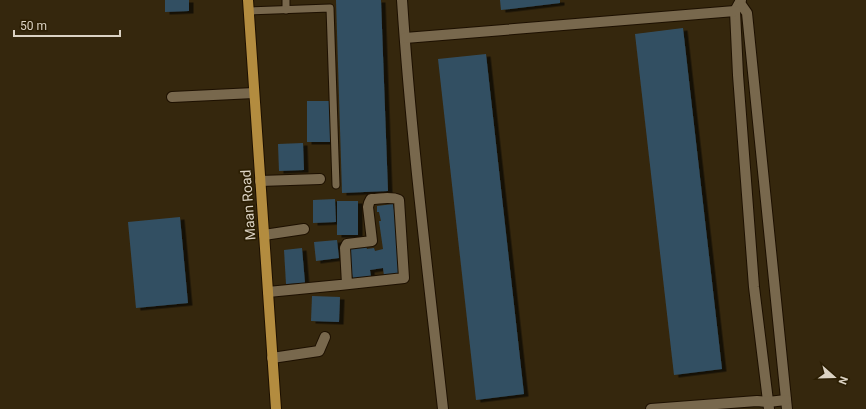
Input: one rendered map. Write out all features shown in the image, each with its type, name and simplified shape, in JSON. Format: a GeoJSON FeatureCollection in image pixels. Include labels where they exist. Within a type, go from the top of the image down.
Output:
{"type":"FeatureCollection","features":[{"type":"Feature","properties":{"kind":"main road","name":"Maan Road"},"geometry":{"type":"LineString","coordinates":[[248,0],[276,409]]}},
{"type":"Feature","properties":{"kind":"street"},"geometry":{"type":"LineString","coordinates":[[402,0],[419,194],[443,409]]}},
{"type":"Feature","properties":{"kind":"street"},"geometry":{"type":"LineString","coordinates":[[405,38],[739,5]]}},
{"type":"Feature","properties":{"kind":"street"},"geometry":{"type":"LineString","coordinates":[[651,409],[757,401],[769,406],[787,404],[747,13],[739,5]]}},
{"type":"Feature","properties":{"kind":"street"},"geometry":{"type":"LineString","coordinates":[[739,5],[738,75],[754,287],[769,406]]}},
{"type":"Feature","properties":{"kind":"street"},"geometry":{"type":"LineString","coordinates":[[172,97],[254,93]]}},
{"type":"Feature","properties":{"kind":"street"},"geometry":{"type":"LineString","coordinates":[[260,181],[320,179]]}},
{"type":"Feature","properties":{"kind":"street"},"geometry":{"type":"LineString","coordinates":[[268,292],[347,284],[404,278],[399,200],[392,198],[371,200],[368,203],[372,241],[347,244],[345,248],[347,284]]}},
{"type":"Feature","properties":{"kind":"street"},"geometry":{"type":"LineString","coordinates":[[264,235],[304,229]]}},
{"type":"Feature","properties":{"kind":"street"},"geometry":{"type":"LineString","coordinates":[[272,358],[319,351],[324,337]]}},
{"type":"Feature","properties":{"kind":"lane"},"geometry":{"type":"LineString","coordinates":[[286,0],[286,10]]}},
{"type":"Feature","properties":{"kind":"lane"},"geometry":{"type":"LineString","coordinates":[[329,0],[336,185]]}},
{"type":"Feature","properties":{"kind":"lane"},"geometry":{"type":"LineString","coordinates":[[249,11],[330,8]]}},
{"type":"Feature","properties":{"kind":"building"},"geometry":{"type":"Polygon","coordinates":[[[165,0],[189,0],[189,11],[165,12],[165,0]]]}},
{"type":"Feature","properties":{"kind":"building"},"geometry":{"type":"Polygon","coordinates":[[[336,0],[381,0],[388,191],[342,193],[336,0]]]}},
{"type":"Feature","properties":{"kind":"building"},"geometry":{"type":"Polygon","coordinates":[[[500,0],[560,0],[560,3],[501,10],[500,0]]]}},
{"type":"Feature","properties":{"kind":"building"},"geometry":{"type":"Polygon","coordinates":[[[683,28],[722,369],[674,375],[635,34],[683,28]]]}},
{"type":"Feature","properties":{"kind":"building"},"geometry":{"type":"Polygon","coordinates":[[[486,54],[524,394],[476,400],[438,59],[486,54]]]}},
{"type":"Feature","properties":{"kind":"building"},"geometry":{"type":"Polygon","coordinates":[[[307,101],[331,101],[332,142],[307,142],[307,101]]]}},
{"type":"Feature","properties":{"kind":"building"},"geometry":{"type":"Polygon","coordinates":[[[303,143],[304,170],[279,171],[278,144],[303,143]]]}},
{"type":"Feature","properties":{"kind":"building"},"geometry":{"type":"Polygon","coordinates":[[[335,199],[336,222],[313,223],[313,200],[335,199]]]}},
{"type":"Feature","properties":{"kind":"building"},"geometry":{"type":"Polygon","coordinates":[[[337,201],[358,201],[358,235],[337,235],[337,201]]]}},
{"type":"Feature","properties":{"kind":"building"},"geometry":{"type":"Polygon","coordinates":[[[393,204],[402,262],[400,274],[384,276],[383,268],[370,270],[371,277],[353,280],[352,274],[349,274],[348,249],[366,246],[367,249],[374,248],[375,251],[383,249],[379,221],[381,221],[379,212],[377,212],[377,206],[393,204]]]}},
{"type":"Feature","properties":{"kind":"building"},"geometry":{"type":"Polygon","coordinates":[[[180,217],[188,303],[136,308],[128,222],[180,217]]]}},
{"type":"Feature","properties":{"kind":"building"},"geometry":{"type":"Polygon","coordinates":[[[337,240],[339,258],[316,261],[314,242],[337,240]]]}},
{"type":"Feature","properties":{"kind":"building"},"geometry":{"type":"Polygon","coordinates":[[[302,248],[305,283],[286,284],[284,250],[302,248]]]}},
{"type":"Feature","properties":{"kind":"building"},"geometry":{"type":"Polygon","coordinates":[[[312,296],[340,297],[339,322],[311,321],[312,296]]]}}]}
